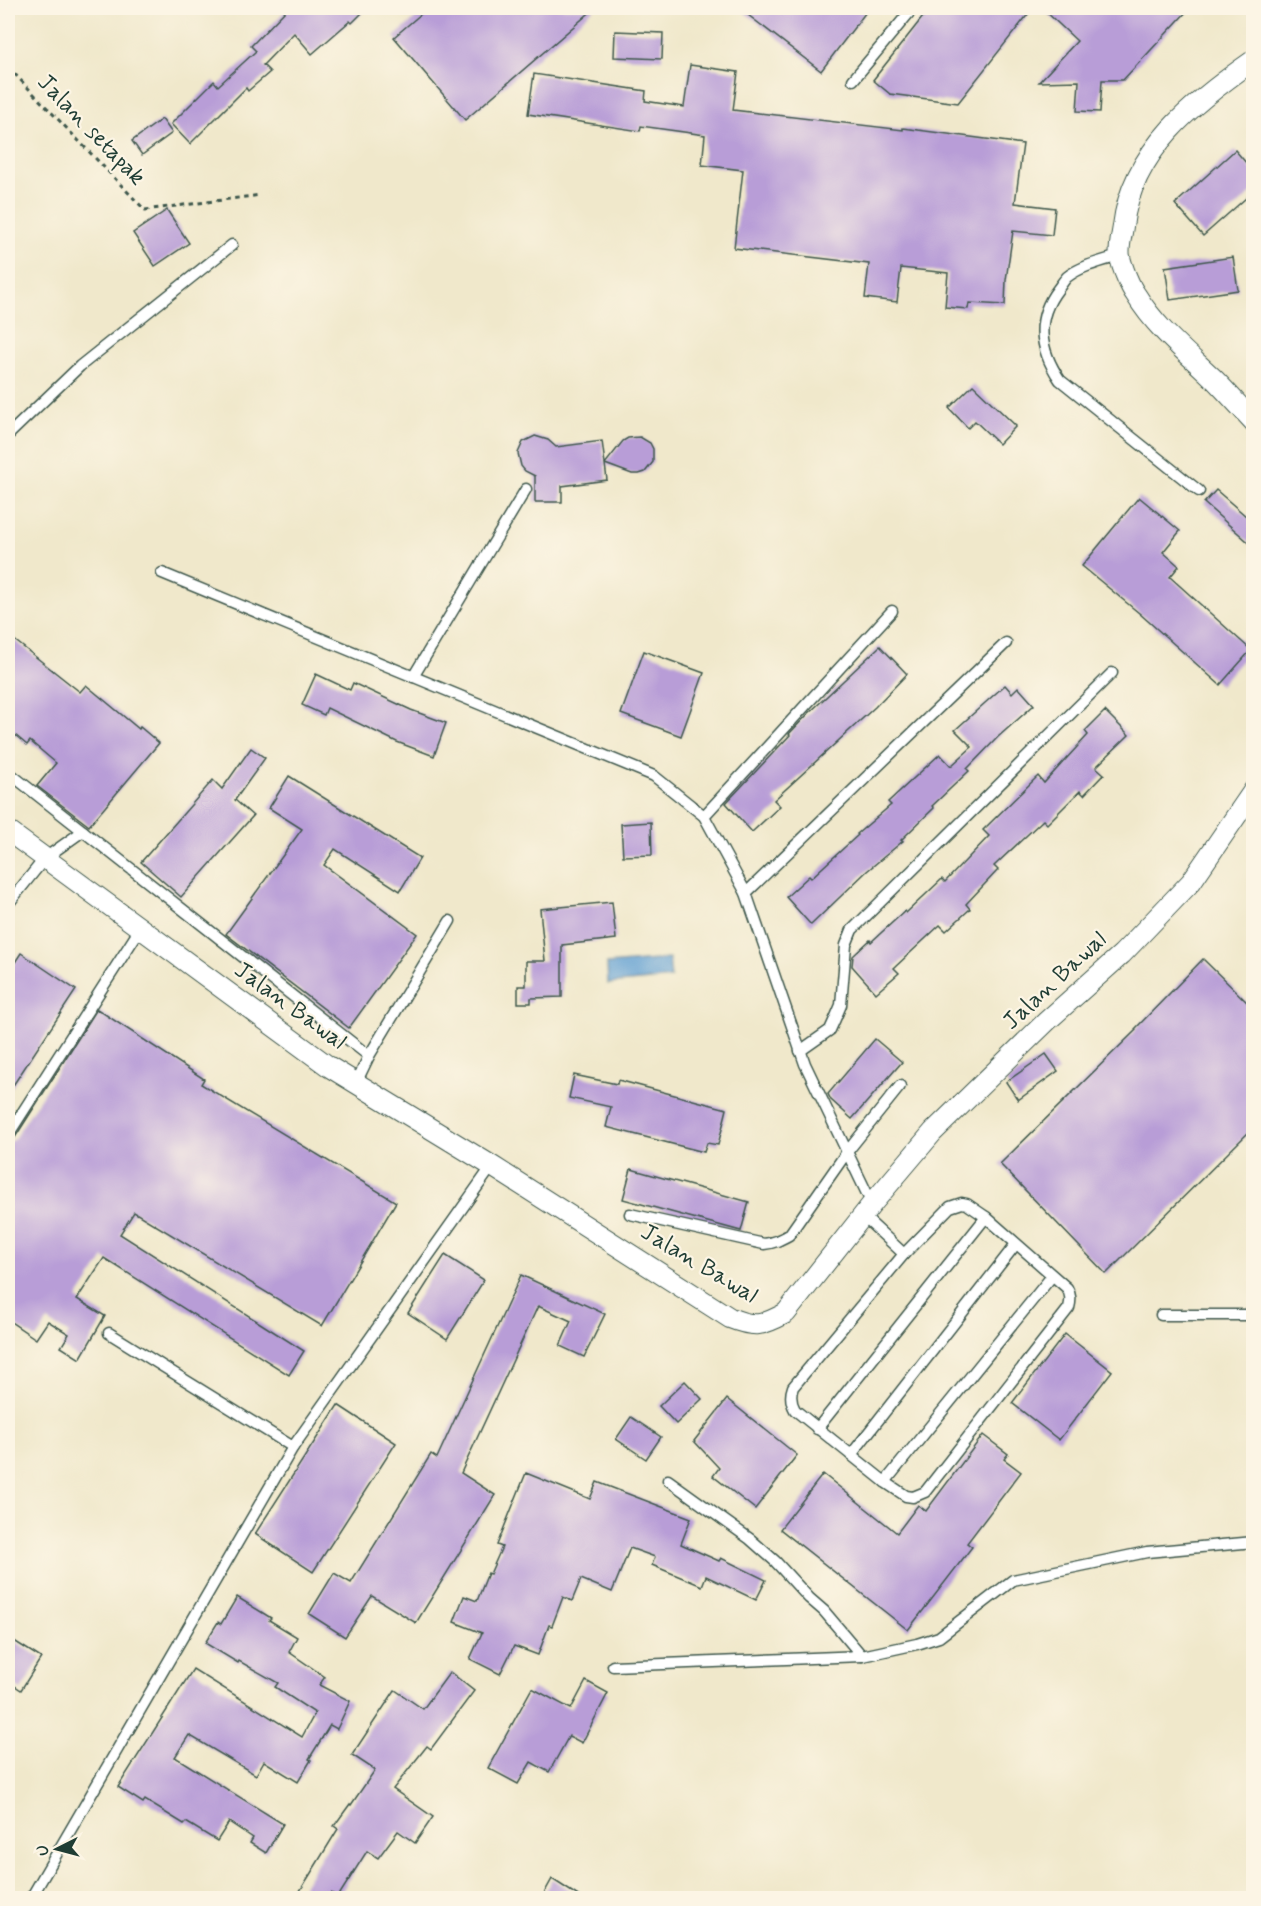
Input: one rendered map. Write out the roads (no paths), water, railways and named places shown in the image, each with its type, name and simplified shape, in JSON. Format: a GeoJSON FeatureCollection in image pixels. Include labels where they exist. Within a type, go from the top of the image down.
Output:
{"type":"FeatureCollection","features":[{"type":"Feature","properties":{"kind":"street"},"geometry":{"type":"LineString","coordinates":[[1254,60],[1225,80],[1176,121],[1147,157],[1132,187],[1124,219],[1119,256],[1135,295],[1168,337],[1254,422]]}},
{"type":"Feature","properties":{"kind":"street","name":"Jalan Bawal"},"geometry":{"type":"LineString","coordinates":[[8,831],[328,1066],[492,1166],[730,1318],[748,1325],[768,1323],[786,1313],[933,1131],[1047,1021],[1122,954],[1191,882],[1254,790]]}},
{"type":"Feature","properties":{"kind":"lane"},"geometry":{"type":"LineString","coordinates":[[854,80],[913,8]]}},
{"type":"Feature","properties":{"kind":"lane"},"geometry":{"type":"LineString","coordinates":[[8,435],[80,366],[232,245]]}},
{"type":"Feature","properties":{"kind":"lane"},"geometry":{"type":"LineString","coordinates":[[1119,256],[1091,265],[1066,278],[1050,300],[1043,322],[1043,344],[1050,365],[1060,380],[1199,491]]}},
{"type":"Feature","properties":{"kind":"lane"},"geometry":{"type":"LineString","coordinates":[[413,677],[526,489]]}},
{"type":"Feature","properties":{"kind":"lane"},"geometry":{"type":"LineString","coordinates":[[162,573],[654,776],[704,816],[746,893],[800,1051],[847,1152],[868,1210],[904,1254]]}},
{"type":"Feature","properties":{"kind":"lane"},"geometry":{"type":"LineString","coordinates":[[704,816],[892,610]]}},
{"type":"Feature","properties":{"kind":"lane"},"geometry":{"type":"LineString","coordinates":[[746,893],[1006,643]]}},
{"type":"Feature","properties":{"kind":"lane"},"geometry":{"type":"LineString","coordinates":[[800,1051],[830,1030],[835,1019],[841,1005],[846,945],[852,930],[1112,673]]}},
{"type":"Feature","properties":{"kind":"lane"},"geometry":{"type":"LineString","coordinates":[[8,772],[369,1056]]}},
{"type":"Feature","properties":{"kind":"lane"},"geometry":{"type":"LineString","coordinates":[[8,904],[45,858],[83,831]]}},
{"type":"Feature","properties":{"kind":"lane"},"geometry":{"type":"LineString","coordinates":[[356,1083],[369,1056],[450,921]]}},
{"type":"Feature","properties":{"kind":"lane"},"geometry":{"type":"LineString","coordinates":[[8,1135],[140,929]]}},
{"type":"Feature","properties":{"kind":"lane"},"geometry":{"type":"LineString","coordinates":[[630,1214],[764,1244],[774,1243],[789,1235],[847,1152],[900,1086]]}},
{"type":"Feature","properties":{"kind":"lane"},"geometry":{"type":"LineString","coordinates":[[31,1899],[293,1447],[492,1166]]}},
{"type":"Feature","properties":{"kind":"lane"},"geometry":{"type":"LineString","coordinates":[[954,1204],[967,1204],[986,1217],[1067,1288],[1070,1294],[1070,1308],[925,1492],[913,1497],[906,1496],[885,1482],[818,1430],[792,1405],[793,1387],[904,1254],[954,1204]]}},
{"type":"Feature","properties":{"kind":"lane"},"geometry":{"type":"LineString","coordinates":[[818,1430],[986,1217]]}},
{"type":"Feature","properties":{"kind":"lane"},"geometry":{"type":"LineString","coordinates":[[851,1455],[1016,1244]]}},
{"type":"Feature","properties":{"kind":"lane"},"geometry":{"type":"LineString","coordinates":[[885,1482],[1052,1275]]}},
{"type":"Feature","properties":{"kind":"lane"},"geometry":{"type":"LineString","coordinates":[[1161,1316],[1254,1315]]}},
{"type":"Feature","properties":{"kind":"lane"},"geometry":{"type":"LineString","coordinates":[[109,1333],[293,1447]]}},
{"type":"Feature","properties":{"kind":"lane"},"geometry":{"type":"LineString","coordinates":[[668,1480],[761,1548],[824,1611],[862,1656]]}},
{"type":"Feature","properties":{"kind":"lane"},"geometry":{"type":"LineString","coordinates":[[613,1666],[862,1656],[939,1637],[1013,1580],[1147,1552],[1254,1542]]}},
{"type":"Feature","properties":{"kind":"water"},"geometry":{"type":"Polygon","coordinates":[[[669,959],[671,978],[608,984],[607,964],[669,959]]]}}]}
